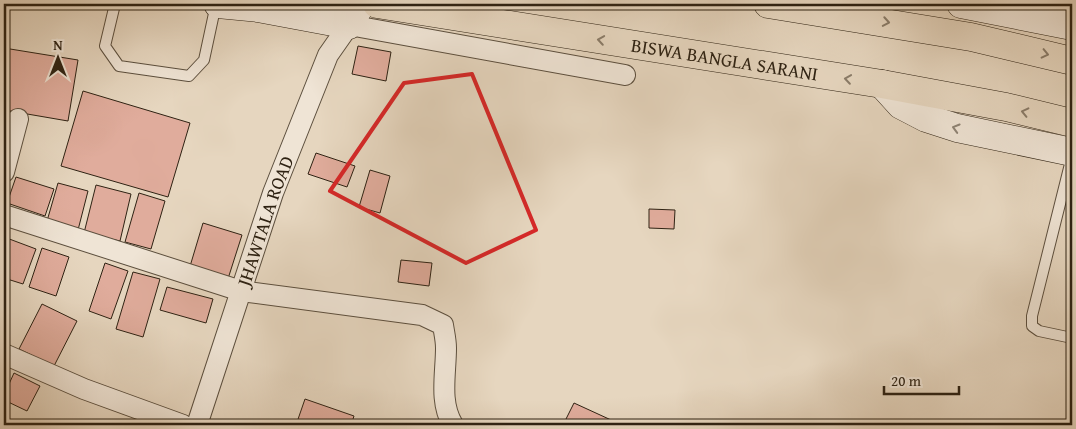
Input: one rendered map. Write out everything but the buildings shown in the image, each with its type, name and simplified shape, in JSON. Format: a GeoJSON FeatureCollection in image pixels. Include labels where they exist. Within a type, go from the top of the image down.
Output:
{"type":"FeatureCollection","features":[{"type":"Feature","properties":{"kind":"main road","name":"BISWA BANGLA SARANI"},"geometry":{"type":"LineString","coordinates":[[377,4],[882,84],[1006,107],[1072,123]]}},
{"type":"Feature","properties":{"kind":"main road"},"geometry":{"type":"LineString","coordinates":[[768,4],[971,37],[1072,61]]}},
{"type":"Feature","properties":{"kind":"street"},"geometry":{"type":"LineString","coordinates":[[217,4],[355,14],[625,75]]}},
{"type":"Feature","properties":{"kind":"street"},"geometry":{"type":"LineString","coordinates":[[961,4],[1062,17]]}},
{"type":"Feature","properties":{"kind":"street","name":"JHAWTALA ROAD"},"geometry":{"type":"LineString","coordinates":[[197,425],[273,193],[328,55],[355,14]]}},
{"type":"Feature","properties":{"kind":"street"},"geometry":{"type":"LineString","coordinates":[[882,84],[901,105],[926,118],[957,128],[1072,152]]}},
{"type":"Feature","properties":{"kind":"street"},"geometry":{"type":"LineString","coordinates":[[4,172],[18,119]]}},
{"type":"Feature","properties":{"kind":"street"},"geometry":{"type":"LineString","coordinates":[[4,215],[241,291],[422,315],[443,325],[446,345],[444,402],[448,417],[453,425]]}},
{"type":"Feature","properties":{"kind":"street"},"geometry":{"type":"LineString","coordinates":[[4,354],[84,389],[183,425]]}},
{"type":"Feature","properties":{"kind":"lane"},"geometry":{"type":"LineString","coordinates":[[114,4],[105,46],[119,66],[189,76],[204,60],[217,4]]}},
{"type":"Feature","properties":{"kind":"lane"},"geometry":{"type":"LineString","coordinates":[[1072,156],[1032,316],[1032,326],[1039,331],[1072,338]]}},
{"type":"Feature","properties":{"kind":"highlighted area"},"geometry":{"type":"Polygon","coordinates":[[[472,74],[536,230],[466,263],[330,191],[404,83],[472,74]]]}}]}
